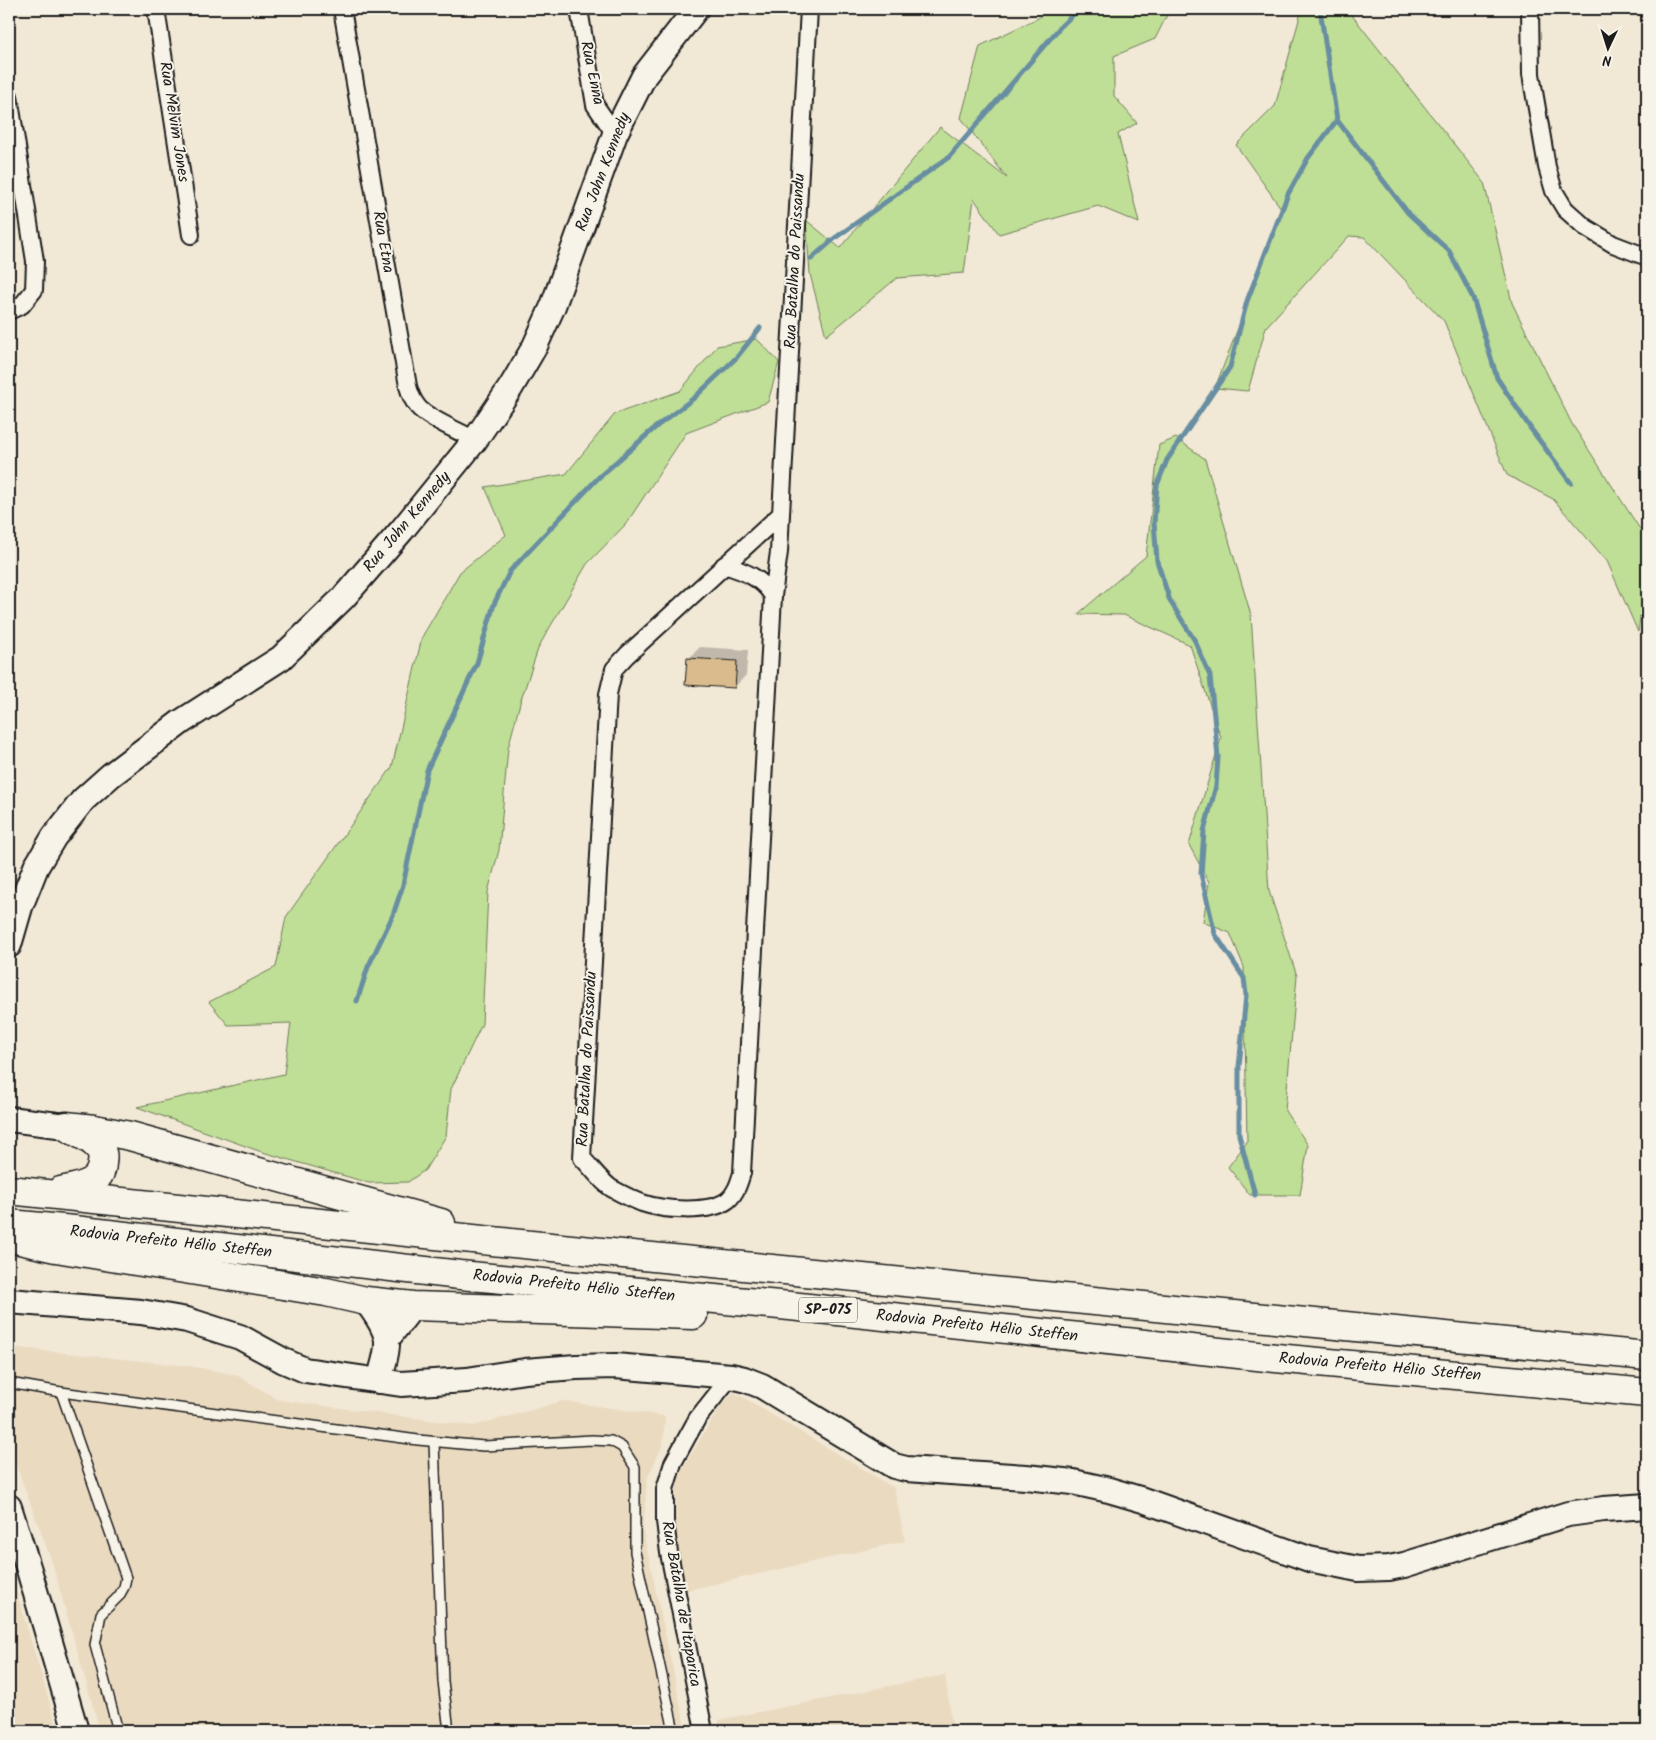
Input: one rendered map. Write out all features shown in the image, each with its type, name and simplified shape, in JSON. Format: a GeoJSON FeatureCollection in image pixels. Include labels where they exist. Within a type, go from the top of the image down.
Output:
{"type":"FeatureCollection","features":[{"type":"Feature","properties":{"kind":"highway"},"geometry":{"type":"LineString","coordinates":[[49,1194],[83,1187],[93,1182],[100,1173],[102,1166],[103,1156],[100,1148],[66,1126]]}},
{"type":"Feature","properties":{"kind":"highway"},"geometry":{"type":"LineString","coordinates":[[66,1126],[130,1136],[425,1218],[492,1241]]}},
{"type":"Feature","properties":{"kind":"highway","name":"SP-075"},"geometry":{"type":"LineString","coordinates":[[9,1190],[492,1241],[1647,1356]]}},
{"type":"Feature","properties":{"kind":"highway","name":"Rodovia Prefeito Hélio Steffen"},"geometry":{"type":"LineString","coordinates":[[9,1224],[460,1275],[1004,1328],[1276,1358],[1647,1393]]}},
{"type":"Feature","properties":{"kind":"highway"},"geometry":{"type":"LineString","coordinates":[[9,1237],[56,1248],[326,1292],[366,1301],[413,1306],[634,1312],[1004,1328]]}},
{"type":"Feature","properties":{"kind":"street","name":"Rua Melvim Jones"},"geometry":{"type":"LineString","coordinates":[[156,9],[191,235]]}},
{"type":"Feature","properties":{"kind":"street","name":"Rua Etna"},"geometry":{"type":"LineString","coordinates":[[342,9],[412,400],[427,415],[475,440]]}},
{"type":"Feature","properties":{"kind":"street","name":"Rua Enna"},"geometry":{"type":"LineString","coordinates":[[579,9],[596,105],[615,134]]}},
{"type":"Feature","properties":{"kind":"street","name":"Rua John Kennedy"},"geometry":{"type":"LineString","coordinates":[[9,945],[20,907],[36,867],[54,837],[83,800],[181,722],[281,658],[342,598],[402,530],[475,440],[511,387],[535,346],[553,306],[615,134],[644,76],[696,9]]}},
{"type":"Feature","properties":{"kind":"street","name":"Rua Batalha do Paissandu"},"geometry":{"type":"LineString","coordinates":[[781,514],[627,654],[614,669],[608,694],[582,1158],[610,1187],[642,1203],[672,1209],[704,1208],[720,1204],[729,1199],[738,1187],[742,1173],[773,596],[779,552],[809,9]]}},
{"type":"Feature","properties":{"kind":"street"},"geometry":{"type":"LineString","coordinates":[[1530,9],[1531,74],[1547,167],[1554,191],[1565,209],[1585,227],[1612,244],[1647,257]]}},
{"type":"Feature","properties":{"kind":"street"},"geometry":{"type":"LineString","coordinates":[[9,96],[35,261],[34,290],[22,305],[9,311]]}},
{"type":"Feature","properties":{"kind":"street"},"geometry":{"type":"LineString","coordinates":[[724,565],[752,576],[767,586],[773,596]]}},
{"type":"Feature","properties":{"kind":"street"},"geometry":{"type":"LineString","coordinates":[[9,1119],[66,1126]]}},
{"type":"Feature","properties":{"kind":"street"},"geometry":{"type":"LineString","coordinates":[[9,1301],[141,1312],[187,1320],[240,1337],[305,1370],[402,1384],[467,1380],[525,1371],[615,1366],[731,1376],[762,1386],[894,1466],[919,1470],[1073,1482],[1109,1490],[1309,1560],[1358,1569],[1389,1568],[1404,1565],[1568,1514],[1647,1506]]}},
{"type":"Feature","properties":{"kind":"street"},"geometry":{"type":"LineString","coordinates":[[366,1301],[374,1312],[387,1339],[379,1381]]}},
{"type":"Feature","properties":{"kind":"street"},"geometry":{"type":"LineString","coordinates":[[387,1339],[413,1306]]}},
{"type":"Feature","properties":{"kind":"street","name":"Rua Batalha de Itaparica"},"geometry":{"type":"LineString","coordinates":[[704,1731],[669,1552],[665,1522],[666,1489],[673,1463],[697,1419],[731,1376]]}},
{"type":"Feature","properties":{"kind":"street"},"geometry":{"type":"LineString","coordinates":[[9,1507],[76,1731]]}},
{"type":"Feature","properties":{"kind":"lane"},"geometry":{"type":"LineString","coordinates":[[9,1383],[62,1392],[434,1442],[484,1446],[592,1440],[611,1441],[622,1447],[634,1467],[635,1552],[674,1731]]}},
{"type":"Feature","properties":{"kind":"lane"},"geometry":{"type":"LineString","coordinates":[[62,1392],[126,1578],[119,1596],[101,1614],[95,1645],[118,1731]]}},
{"type":"Feature","properties":{"kind":"lane"},"geometry":{"type":"LineString","coordinates":[[434,1442],[443,1681],[449,1731]]}},
{"type":"Feature","properties":{"kind":"shaded area"},"geometry":{"type":"Polygon","coordinates":[[[9,1347],[189,1366],[236,1375],[279,1400],[474,1426],[563,1401],[665,1416],[663,1444],[647,1479],[643,1531],[686,1731],[100,1731],[52,1562],[9,1446],[9,1347]]]}},
{"type":"Feature","properties":{"kind":"shaded area"},"geometry":{"type":"Polygon","coordinates":[[[734,1392],[894,1488],[905,1541],[683,1591],[675,1521],[677,1478],[721,1405],[734,1392]]]}},
{"type":"Feature","properties":{"kind":"shaded area"},"geometry":{"type":"Polygon","coordinates":[[[9,1569],[12,1577],[58,1731],[9,1731],[9,1569]]]}},
{"type":"Feature","properties":{"kind":"shaded area"},"geometry":{"type":"Polygon","coordinates":[[[945,1675],[953,1731],[721,1731],[719,1720],[945,1675]]]}},
{"type":"Feature","properties":{"kind":"green space"},"geometry":{"type":"Polygon","coordinates":[[[1045,9],[1170,9],[1155,39],[1114,56],[1114,96],[1137,123],[1118,134],[1139,223],[1098,206],[999,234],[974,199],[964,273],[897,278],[826,336],[810,274],[806,220],[840,248],[940,127],[1007,178],[961,118],[980,46],[1040,17],[1045,9]]]}},
{"type":"Feature","properties":{"kind":"green space"},"geometry":{"type":"Polygon","coordinates":[[[1302,9],[1347,9],[1484,182],[1512,303],[1572,424],[1647,540],[1647,566],[1638,632],[1607,561],[1553,499],[1507,475],[1444,321],[1364,237],[1349,236],[1266,327],[1248,391],[1215,388],[1283,211],[1236,145],[1275,106],[1302,9]]]}},
{"type":"Feature","properties":{"kind":"green space"},"geometry":{"type":"Polygon","coordinates":[[[757,339],[779,362],[768,402],[686,433],[626,524],[587,564],[539,646],[520,703],[508,748],[499,850],[488,892],[482,1024],[451,1089],[446,1136],[425,1170],[408,1182],[369,1183],[259,1151],[137,1107],[284,1074],[291,1023],[228,1025],[209,1002],[276,967],[286,917],[392,767],[422,637],[460,572],[506,535],[485,487],[566,474],[615,414],[680,391],[717,346],[757,339]]]}},
{"type":"Feature","properties":{"kind":"green space"},"geometry":{"type":"Polygon","coordinates":[[[1176,438],[1205,459],[1251,615],[1269,891],[1297,976],[1285,1111],[1308,1145],[1300,1195],[1250,1195],[1228,1167],[1247,1142],[1244,967],[1230,933],[1203,922],[1209,882],[1189,845],[1221,738],[1190,645],[1124,615],[1078,614],[1146,556],[1159,445],[1176,438]]]}},
{"type":"Feature","properties":{"kind":"building"},"geometry":{"type":"Polygon","coordinates":[[[687,658],[737,661],[735,688],[685,685],[687,658]]]}},
{"type":"Feature","properties":{"kind":"waterway"},"geometry":{"type":"LineString","coordinates":[[811,259],[835,238],[949,157],[1061,26],[1079,9]]}},
{"type":"Feature","properties":{"kind":"waterway"},"geometry":{"type":"LineString","coordinates":[[1320,9],[1337,120],[1408,213],[1449,251],[1473,298],[1497,378],[1531,429],[1571,483]]}},
{"type":"Feature","properties":{"kind":"waterway"},"geometry":{"type":"LineString","coordinates":[[1255,1195],[1239,1135],[1239,1067],[1246,995],[1244,978],[1215,934],[1201,874],[1204,831],[1216,786],[1218,757],[1210,676],[1195,641],[1170,601],[1157,561],[1154,523],[1157,485],[1167,460],[1230,367],[1247,301],[1288,194],[1308,158],[1337,120]]}},
{"type":"Feature","properties":{"kind":"waterway"},"geometry":{"type":"LineString","coordinates":[[357,1001],[368,967],[393,915],[403,885],[427,770],[477,663],[494,604],[510,571],[598,478],[657,426],[694,398],[737,357],[760,328]]}}]}
